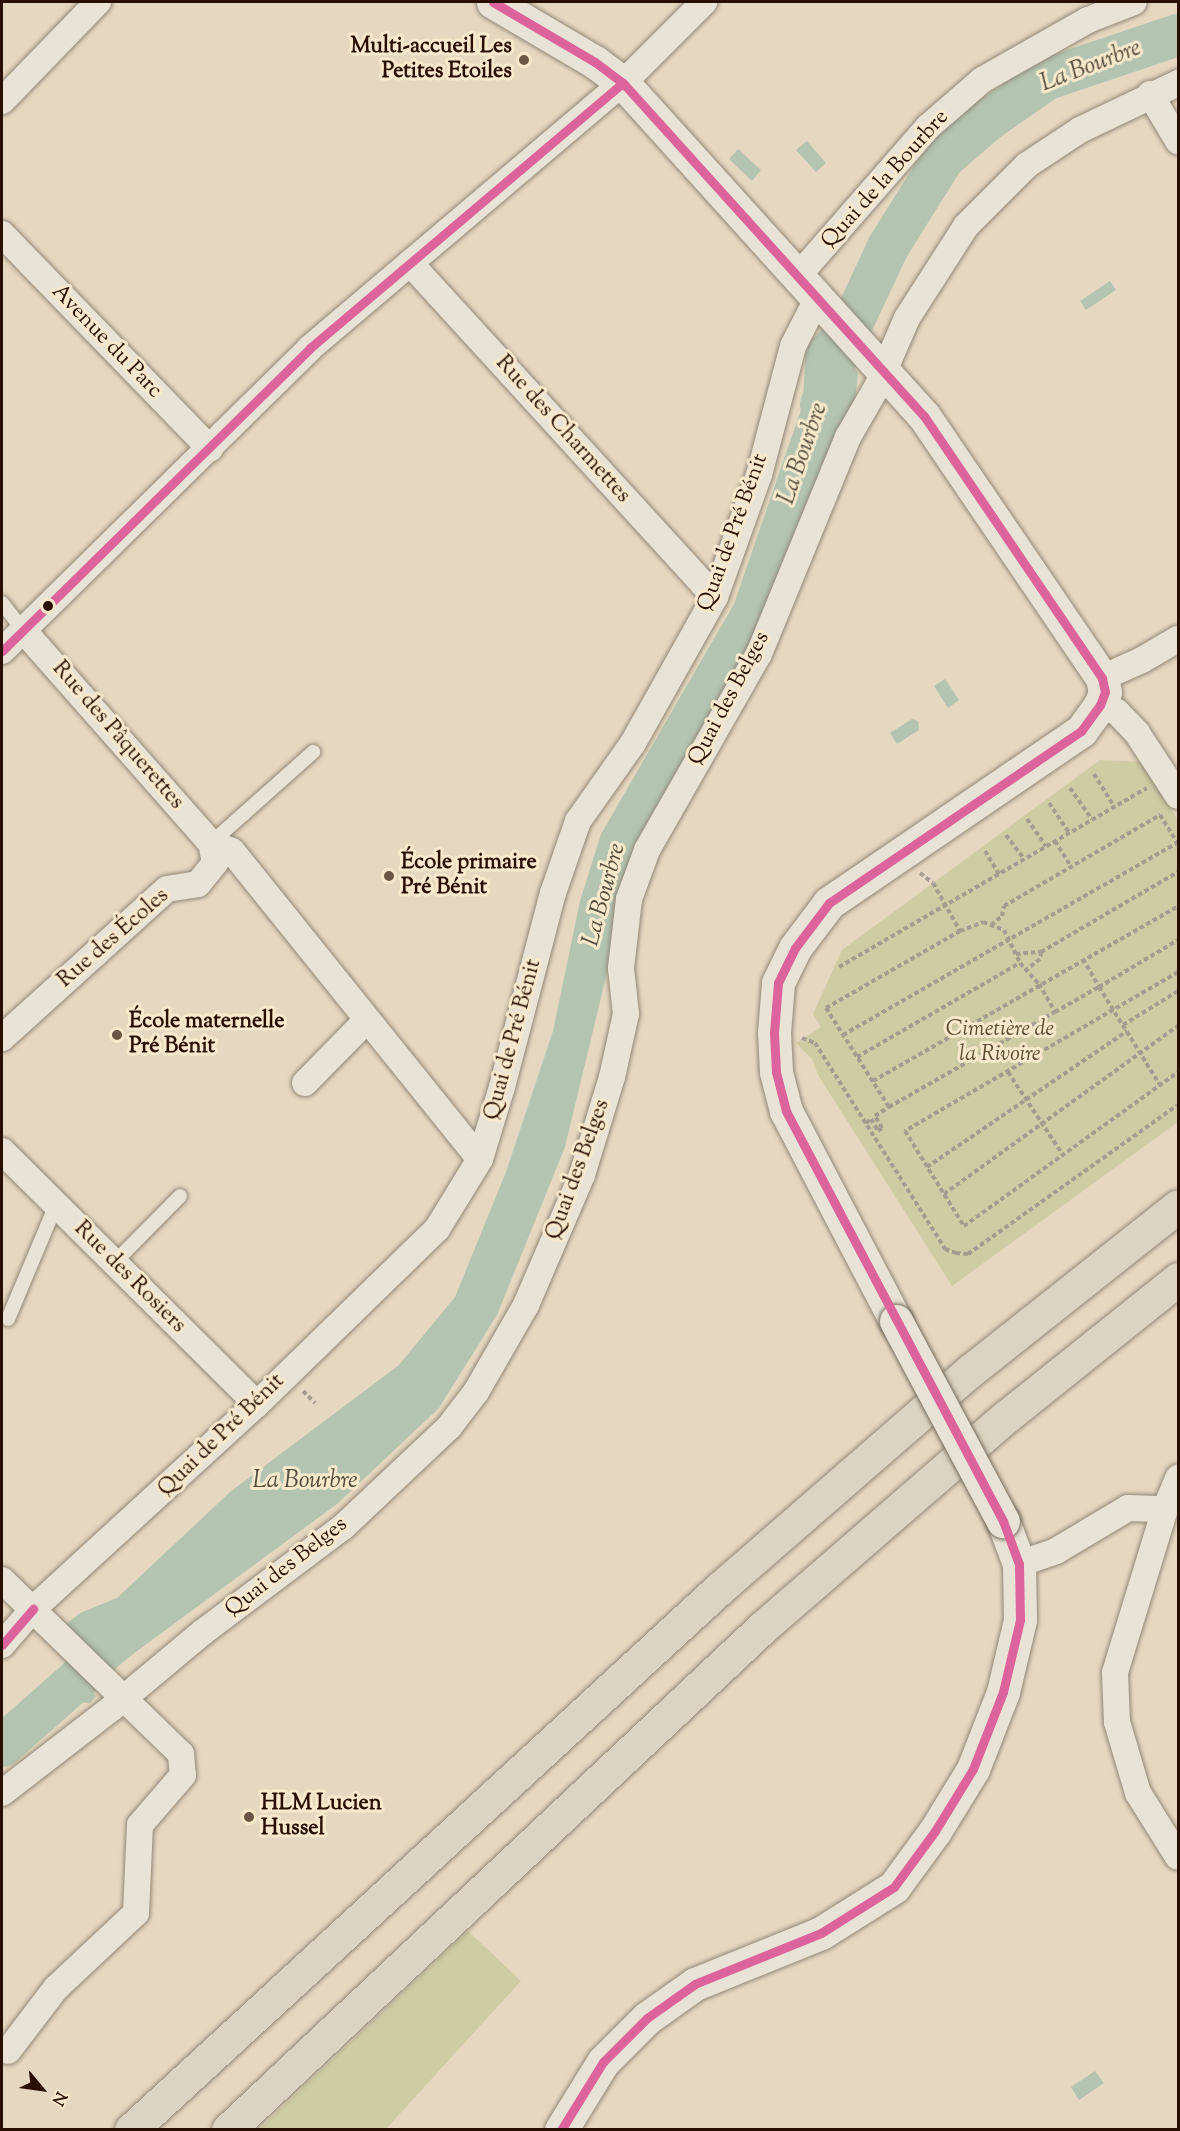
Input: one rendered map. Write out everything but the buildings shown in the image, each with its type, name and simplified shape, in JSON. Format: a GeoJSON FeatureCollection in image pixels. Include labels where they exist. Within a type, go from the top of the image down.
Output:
{"type":"FeatureCollection","features":[{"type":"Feature","properties":{"kind":"highway"},"geometry":{"type":"LineString","coordinates":[[130,2130],[719,1589],[970,1371],[1179,1206]]}},
{"type":"Feature","properties":{"kind":"highway"},"geometry":{"type":"LineString","coordinates":[[228,2130],[762,1628],[1007,1416],[1179,1280]]}},
{"type":"Feature","properties":{"kind":"street"},"geometry":{"type":"LineString","coordinates":[[2,101],[98,2]]}},
{"type":"Feature","properties":{"kind":"street"},"geometry":{"type":"LineString","coordinates":[[493,2],[595,62],[623,83],[924,416],[1101,692],[1131,726],[1172,786]]}},
{"type":"Feature","properties":{"kind":"street"},"geometry":{"type":"LineString","coordinates":[[2,651],[178,476],[210,449],[310,348],[623,83],[704,2]]}},
{"type":"Feature","properties":{"kind":"street","name":"Quai de la Bourbre"},"geometry":{"type":"LineString","coordinates":[[813,294],[928,127],[982,80],[1088,20],[1134,2]]}},
{"type":"Feature","properties":{"kind":"street","name":"Quai des Belges"},"geometry":{"type":"LineString","coordinates":[[2,1793],[118,1693],[342,1527],[449,1426],[476,1392],[526,1305],[582,1175],[612,1077],[626,1014],[621,968],[629,899],[647,850],[759,654],[848,437],[878,385],[878,365],[966,226],[1027,165],[1080,130],[1150,94],[1179,83]]}},
{"type":"Feature","properties":{"kind":"street"},"geometry":{"type":"LineString","coordinates":[[1150,94],[1179,141]]}},
{"type":"Feature","properties":{"kind":"street","name":"Avenue du Parc"},"geometry":{"type":"LineString","coordinates":[[2,234],[210,449]]}},
{"type":"Feature","properties":{"kind":"street","name":"Rue des Charmettes"},"geometry":{"type":"LineString","coordinates":[[410,263],[715,597]]}},
{"type":"Feature","properties":{"kind":"street","name":"Quai de Pré Bénit"},"geometry":{"type":"LineString","coordinates":[[2,1645],[33,1609],[257,1404],[437,1229],[480,1160],[502,1088],[553,893],[578,821],[633,743],[715,597],[759,475],[793,346],[813,294]]}},
{"type":"Feature","properties":{"kind":"street","name":"Rue des Pâquerettes"},"geometry":{"type":"LineString","coordinates":[[23,630],[211,843],[232,852],[366,1021]]}},
{"type":"Feature","properties":{"kind":"street"},"geometry":{"type":"LineString","coordinates":[[561,2130],[603,2062],[647,2018],[695,1984],[821,1934],[894,1887],[935,1831],[973,1768],[1003,1692],[1020,1620],[1018,1564],[1003,1521],[786,1111],[776,1072],[774,1033],[778,983],[795,948],[829,903],[1081,731],[1101,692],[1142,660],[1179,639]]}},
{"type":"Feature","properties":{"kind":"street","name":"Rue des Écoles"},"geometry":{"type":"LineString","coordinates":[[2,1038],[167,889],[198,884],[214,863],[211,843]]}},
{"type":"Feature","properties":{"kind":"street"},"geometry":{"type":"LineString","coordinates":[[305,1083],[366,1021],[480,1160]]}},
{"type":"Feature","properties":{"kind":"street","name":"Rue des Rosiers"},"geometry":{"type":"LineString","coordinates":[[2,1151],[257,1404]]}},
{"type":"Feature","properties":{"kind":"street"},"geometry":{"type":"LineString","coordinates":[[1179,1478],[1165,1509],[1115,1673],[1117,1722],[1138,1793],[1179,1857]]}},
{"type":"Feature","properties":{"kind":"street"},"geometry":{"type":"LineString","coordinates":[[1018,1564],[1056,1551],[1128,1508],[1165,1509]]}},
{"type":"Feature","properties":{"kind":"street"},"geometry":{"type":"LineString","coordinates":[[2,1580],[181,1754],[183,1775],[140,1825],[136,1913],[56,1988],[8,2051]]}},
{"type":"Feature","properties":{"kind":"lane"},"geometry":{"type":"LineString","coordinates":[[2,603],[23,630]]}},
{"type":"Feature","properties":{"kind":"lane"},"geometry":{"type":"LineString","coordinates":[[211,843],[313,752]]}},
{"type":"Feature","properties":{"kind":"lane"},"geometry":{"type":"LineString","coordinates":[[114,1263],[180,1196]]}},
{"type":"Feature","properties":{"kind":"lane"},"geometry":{"type":"LineString","coordinates":[[8,1319],[56,1205]]}},
{"type":"Feature","properties":{"kind":"path"},"geometry":{"type":"LineString","coordinates":[[1094,774],[1114,806]]}},
{"type":"Feature","properties":{"kind":"path"},"geometry":{"type":"LineString","coordinates":[[839,967],[1114,806],[1172,786]]}},
{"type":"Feature","properties":{"kind":"path"},"geometry":{"type":"LineString","coordinates":[[1070,788],[1092,819]]}},
{"type":"Feature","properties":{"kind":"path"},"geometry":{"type":"LineString","coordinates":[[1049,803],[1069,833]]}},
{"type":"Feature","properties":{"kind":"path"},"geometry":{"type":"LineString","coordinates":[[843,1035],[1009,938],[1178,844],[1160,815],[1004,906],[1002,916],[991,925]]}},
{"type":"Feature","properties":{"kind":"path"},"geometry":{"type":"LineString","coordinates":[[1027,819],[1046,846]]}},
{"type":"Feature","properties":{"kind":"path"},"geometry":{"type":"LineString","coordinates":[[1006,835],[1024,859]]}},
{"type":"Feature","properties":{"kind":"path"},"geometry":{"type":"LineString","coordinates":[[1054,841],[1071,867]]}},
{"type":"Feature","properties":{"kind":"path"},"geometry":{"type":"LineString","coordinates":[[985,851],[999,874]]}},
{"type":"Feature","properties":{"kind":"path"},"geometry":{"type":"LineString","coordinates":[[898,856],[933,883],[947,904],[960,931]]}},
{"type":"Feature","properties":{"kind":"path"},"geometry":{"type":"LineString","coordinates":[[1016,954],[1041,952],[1179,872]]}},
{"type":"Feature","properties":{"kind":"path"},"geometry":{"type":"LineString","coordinates":[[873,1081],[1179,906]]}},
{"type":"Feature","properties":{"kind":"path"},"geometry":{"type":"LineString","coordinates":[[890,1107],[826,1008],[960,931],[983,922],[1004,930],[1020,963],[1039,984],[1055,1012]]}},
{"type":"Feature","properties":{"kind":"path"},"geometry":{"type":"LineString","coordinates":[[866,1123],[871,1119],[878,1131],[882,1128],[875,1116],[1179,940]]}},
{"type":"Feature","properties":{"kind":"path"},"geometry":{"type":"LineString","coordinates":[[1026,970],[1040,959],[1041,952]]}},
{"type":"Feature","properties":{"kind":"path"},"geometry":{"type":"LineString","coordinates":[[1083,959],[1160,1085]]}},
{"type":"Feature","properties":{"kind":"path"},"geometry":{"type":"LineString","coordinates":[[857,1057],[1020,963]]}},
{"type":"Feature","properties":{"kind":"path"},"geometry":{"type":"LineString","coordinates":[[1179,972],[905,1131],[964,1226],[1179,1072]]}},
{"type":"Feature","properties":{"kind":"path"},"geometry":{"type":"LineString","coordinates":[[1123,1026],[1179,991]]}},
{"type":"Feature","properties":{"kind":"path"},"geometry":{"type":"LineString","coordinates":[[944,1194],[1179,1026]]}},
{"type":"Feature","properties":{"kind":"path"},"geometry":{"type":"LineString","coordinates":[[927,1167],[1127,1032]]}},
{"type":"Feature","properties":{"kind":"path"},"geometry":{"type":"LineString","coordinates":[[802,1038],[816,1043],[945,1249],[956,1253],[968,1254],[1179,1105]]}},
{"type":"Feature","properties":{"kind":"path"},"geometry":{"type":"LineString","coordinates":[[1008,1071],[1063,1155]]}},
{"type":"Feature","properties":{"kind":"green space","name":"Cimetière de la Rivoire"},"geometry":{"type":"Polygon","coordinates":[[[1100,760],[1141,762],[1178,820],[1178,1122],[952,1286],[818,1075],[812,1059],[796,1043],[821,1027],[813,1014],[842,950],[1100,760]]]}},
{"type":"Feature","properties":{"kind":"green space"},"geometry":{"type":"Polygon","coordinates":[[[468,1931],[521,1981],[386,2129],[259,2129],[468,1931]]]}},
{"type":"Feature","properties":{"kind":"water"},"geometry":{"type":"Polygon","coordinates":[[[807,141],[826,163],[816,172],[796,150],[807,141]]]}},
{"type":"Feature","properties":{"kind":"water"},"geometry":{"type":"Polygon","coordinates":[[[738,149],[761,170],[752,181],[729,159],[738,149]]]}},
{"type":"Feature","properties":{"kind":"water"},"geometry":{"type":"Polygon","coordinates":[[[1110,281],[1116,290],[1086,310],[1080,301],[1110,281]]]}},
{"type":"Feature","properties":{"kind":"water","name":"La Bourbre"},"geometry":{"type":"Polygon","coordinates":[[[823,329],[858,373],[855,401],[775,596],[700,735],[616,935],[565,1147],[497,1315],[439,1408],[337,1504],[114,1668],[65,1625],[80,1613],[117,1598],[230,1492],[399,1365],[455,1297],[506,1172],[553,1031],[580,901],[601,834],[734,604],[803,404],[806,344],[823,329]]]}},
{"type":"Feature","properties":{"kind":"water"},"geometry":{"type":"Polygon","coordinates":[[[945,679],[959,700],[948,708],[934,686],[945,679]]]}},
{"type":"Feature","properties":{"kind":"water"},"geometry":{"type":"Polygon","coordinates":[[[912,719],[918,721],[919,730],[897,744],[890,733],[912,719]]]}},
{"type":"Feature","properties":{"kind":"water"},"geometry":{"type":"Polygon","coordinates":[[[68,1670],[96,1696],[90,1703],[77,1702],[2,1768],[2,1727],[68,1670]]]}},
{"type":"Feature","properties":{"kind":"water"},"geometry":{"type":"Polygon","coordinates":[[[1095,2071],[1104,2083],[1079,2100],[1071,2087],[1095,2071]]]}},
{"type":"Feature","properties":{"kind":"waterway","name":"La Bourbre"},"geometry":{"type":"LineString","coordinates":[[821,405],[837,356],[888,247],[943,159],[988,120],[1047,79],[1178,35]]}},
{"type":"Feature","properties":{"kind":"waterway","name":"La Bourbre"},"geometry":{"type":"LineString","coordinates":[[2,1746],[78,1679],[99,1655],[122,1636]]}},
{"type":"Feature","properties":{"kind":"transit line"},"geometry":{"type":"LineString","coordinates":[[493,2],[595,62],[623,83],[924,416],[1102,678],[1105,692],[1100,705],[1081,731],[829,903],[795,948],[778,983],[774,1033],[776,1072],[786,1111],[1003,1521],[1019,1564],[1020,1620],[1003,1692],[973,1769],[935,1831],[894,1887],[821,1933],[695,1984],[647,2018],[603,2062],[561,2130]]}},
{"type":"Feature","properties":{"kind":"transit line"},"geometry":{"type":"LineString","coordinates":[[2,651],[310,348],[623,83]]}},
{"type":"Feature","properties":{"kind":"transit line"},"geometry":{"type":"LineString","coordinates":[[2,1645],[33,1609]]}},
{"type":"Feature","properties":{"kind":"place","name":"Multi-accueil Les Petites Etoiles"},"geometry":{"type":"Point","coordinates":[524,60]}},
{"type":"Feature","properties":{"kind":"place","name":"École primaire Pré Bénit"},"geometry":{"type":"Point","coordinates":[389,876]}},
{"type":"Feature","properties":{"kind":"place","name":"École maternelle Pré Bénit"},"geometry":{"type":"Point","coordinates":[117,1035]}},
{"type":"Feature","properties":{"kind":"place","name":"HLM Lucien Hussel"},"geometry":{"type":"Point","coordinates":[249,1817]}}]}
